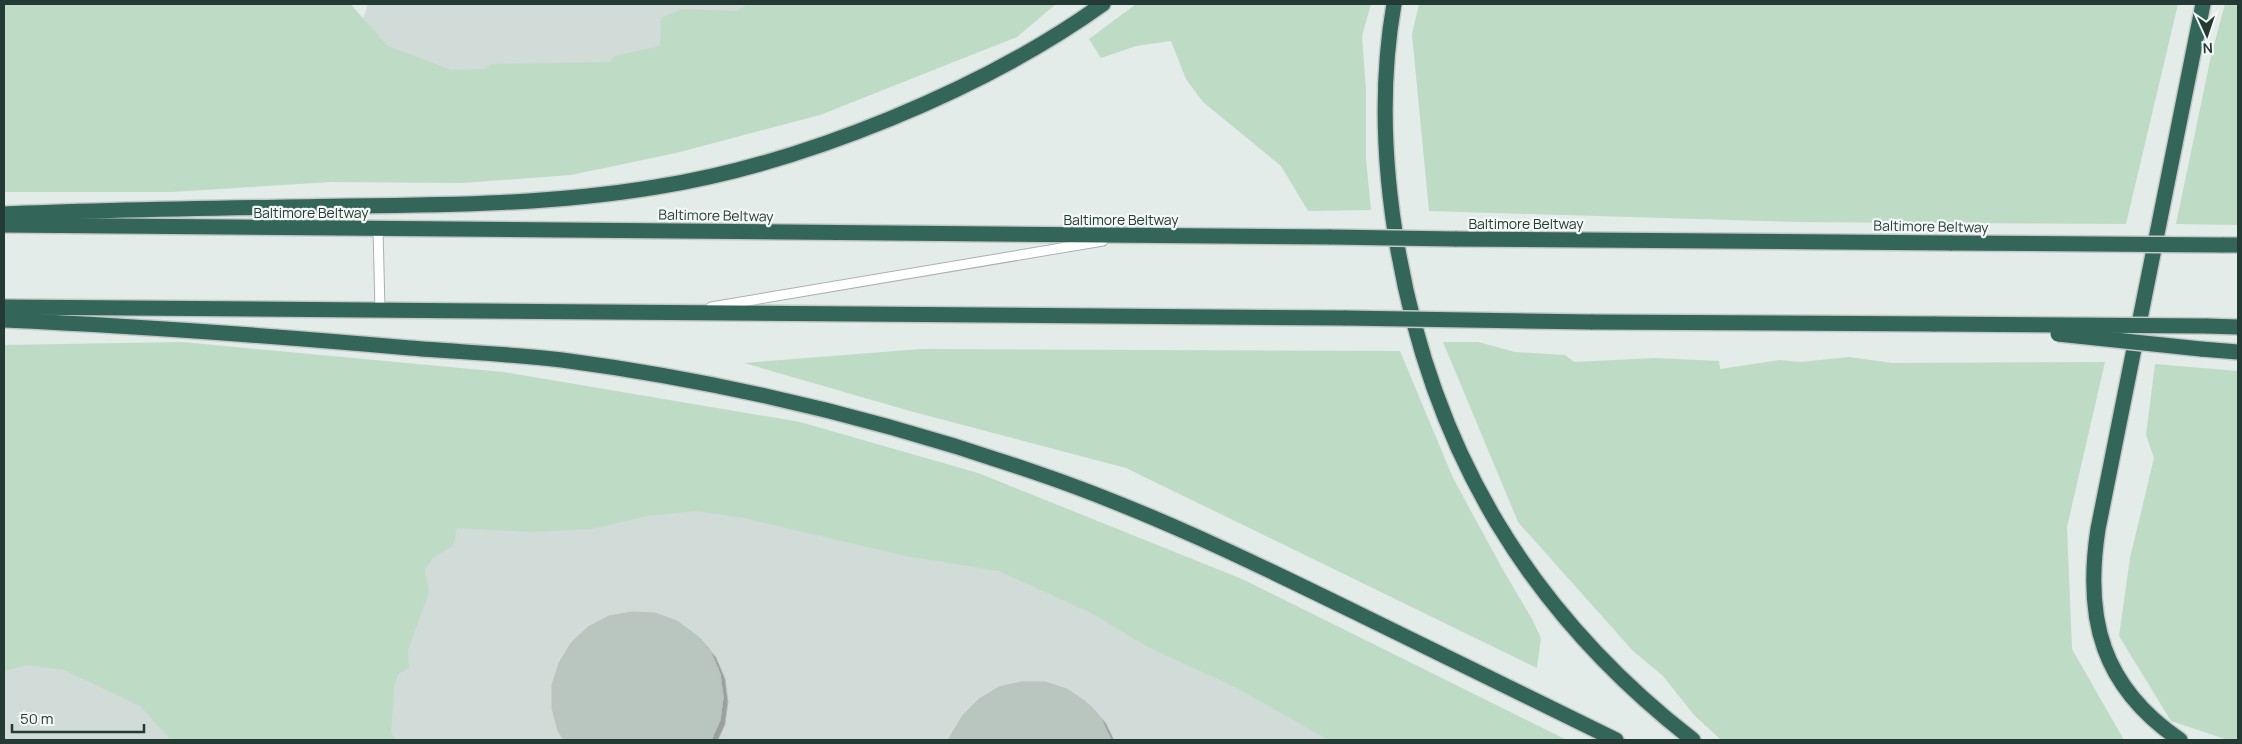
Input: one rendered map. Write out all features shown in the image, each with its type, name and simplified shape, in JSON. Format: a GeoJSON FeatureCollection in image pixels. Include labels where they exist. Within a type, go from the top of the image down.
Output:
{"type":"FeatureCollection","features":[{"type":"Feature","properties":{"kind":"highway"},"geometry":{"type":"LineString","coordinates":[[4,214],[106,210],[502,204],[576,198],[658,187],[741,169],[809,148],[888,118],[962,86],[1062,30],[1103,4]]}},
{"type":"Feature","properties":{"kind":"highway"},"geometry":{"type":"LineString","coordinates":[[1394,4],[1387,69],[1386,146],[1393,219],[1406,294],[1419,345],[1440,408],[1467,470],[1496,522],[1531,574],[1572,627],[1616,674],[1660,714],[1694,740]]}},
{"type":"Feature","properties":{"kind":"highway"},"geometry":{"type":"LineString","coordinates":[[2180,740],[2141,709],[2119,678],[2105,652],[2096,622],[2092,591],[2098,526],[2202,4]]}},
{"type":"Feature","properties":{"kind":"highway","name":"Baltimore Beltway"},"geometry":{"type":"LineString","coordinates":[[4,225],[2238,245]]}},
{"type":"Feature","properties":{"kind":"highway"},"geometry":{"type":"LineString","coordinates":[[4,307],[2238,327]]}},
{"type":"Feature","properties":{"kind":"highway"},"geometry":{"type":"LineString","coordinates":[[4,320],[264,335],[561,360],[692,382],[801,404],[912,434],[1032,471],[1128,507],[1199,537],[1616,740]]}},
{"type":"Feature","properties":{"kind":"highway"},"geometry":{"type":"LineString","coordinates":[[1934,324],[2081,336],[2238,352]]}},
{"type":"Feature","properties":{"kind":"lane"},"geometry":{"type":"LineString","coordinates":[[378,228],[380,310]]}},
{"type":"Feature","properties":{"kind":"lane"},"geometry":{"type":"LineString","coordinates":[[683,312],[1132,236]]}},
{"type":"Feature","properties":{"kind":"shaded area"},"geometry":{"type":"Polygon","coordinates":[[[368,4],[850,4],[661,65],[340,91],[368,4]]]}},
{"type":"Feature","properties":{"kind":"shaded area"},"geometry":{"type":"Polygon","coordinates":[[[447,429],[1014,555],[1343,740],[4,740],[4,485],[447,429]]]}},
{"type":"Feature","properties":{"kind":"green space"},"geometry":{"type":"Polygon","coordinates":[[[4,4],[353,4],[352,6],[388,46],[451,70],[485,69],[491,64],[610,62],[615,56],[660,46],[661,18],[682,9],[735,11],[749,4],[1056,4],[1017,37],[820,115],[676,153],[571,175],[463,183],[331,182],[172,192],[4,192],[4,4]]]}},
{"type":"Feature","properties":{"kind":"green space"},"geometry":{"type":"Polygon","coordinates":[[[1136,4],[1371,4],[1362,36],[1366,90],[1366,159],[1371,210],[1308,211],[1281,166],[1203,102],[1186,79],[1171,41],[1136,46],[1101,58],[1089,39],[1136,4]]]}},
{"type":"Feature","properties":{"kind":"green space"},"geometry":{"type":"Polygon","coordinates":[[[1419,4],[2178,4],[2126,224],[1795,222],[1429,211],[1412,34],[1419,4]]]}},
{"type":"Feature","properties":{"kind":"green space"},"geometry":{"type":"Polygon","coordinates":[[[2225,4],[2238,4],[2238,225],[2176,224],[2211,56],[2225,4]]]}},
{"type":"Feature","properties":{"kind":"green space"},"geometry":{"type":"Polygon","coordinates":[[[182,342],[503,372],[800,422],[978,473],[1242,579],[1567,740],[1329,740],[1237,688],[1146,646],[1091,613],[999,571],[906,556],[744,518],[696,511],[647,516],[591,529],[530,532],[457,528],[453,546],[433,558],[425,569],[429,592],[408,650],[409,668],[398,674],[394,688],[391,733],[396,740],[171,740],[140,706],[64,670],[28,665],[4,671],[4,345],[182,342]]]}},
{"type":"Feature","properties":{"kind":"green space"},"geometry":{"type":"Polygon","coordinates":[[[1443,342],[1478,342],[1515,352],[1565,355],[1574,362],[1655,358],[1719,361],[1720,369],[1780,360],[1801,362],[1849,357],[1892,363],[2105,362],[2067,527],[2072,649],[2124,740],[1721,740],[1694,715],[1663,676],[1633,651],[1518,522],[1443,342]]]}},
{"type":"Feature","properties":{"kind":"green space"},"geometry":{"type":"Polygon","coordinates":[[[921,349],[1400,351],[1453,478],[1541,638],[1537,668],[1126,468],[910,411],[744,363],[921,349]]]}},
{"type":"Feature","properties":{"kind":"green space"},"geometry":{"type":"Polygon","coordinates":[[[2155,364],[2238,371],[2238,740],[2228,740],[2171,721],[2119,636],[2130,558],[2154,458],[2146,435],[2155,364]]]}},
{"type":"Feature","properties":{"kind":"building"},"geometry":{"type":"Polygon","coordinates":[[[632,612],[655,613],[677,621],[696,635],[711,653],[720,674],[723,697],[720,720],[711,740],[564,740],[558,731],[552,708],[552,685],[559,663],[571,643],[588,627],[609,616],[632,612]]]}},
{"type":"Feature","properties":{"kind":"building"},"geometry":{"type":"Polygon","coordinates":[[[1021,682],[1045,682],[1067,689],[1086,702],[1101,719],[1111,740],[948,740],[963,715],[979,699],[999,687],[1021,682]]]}}]}
